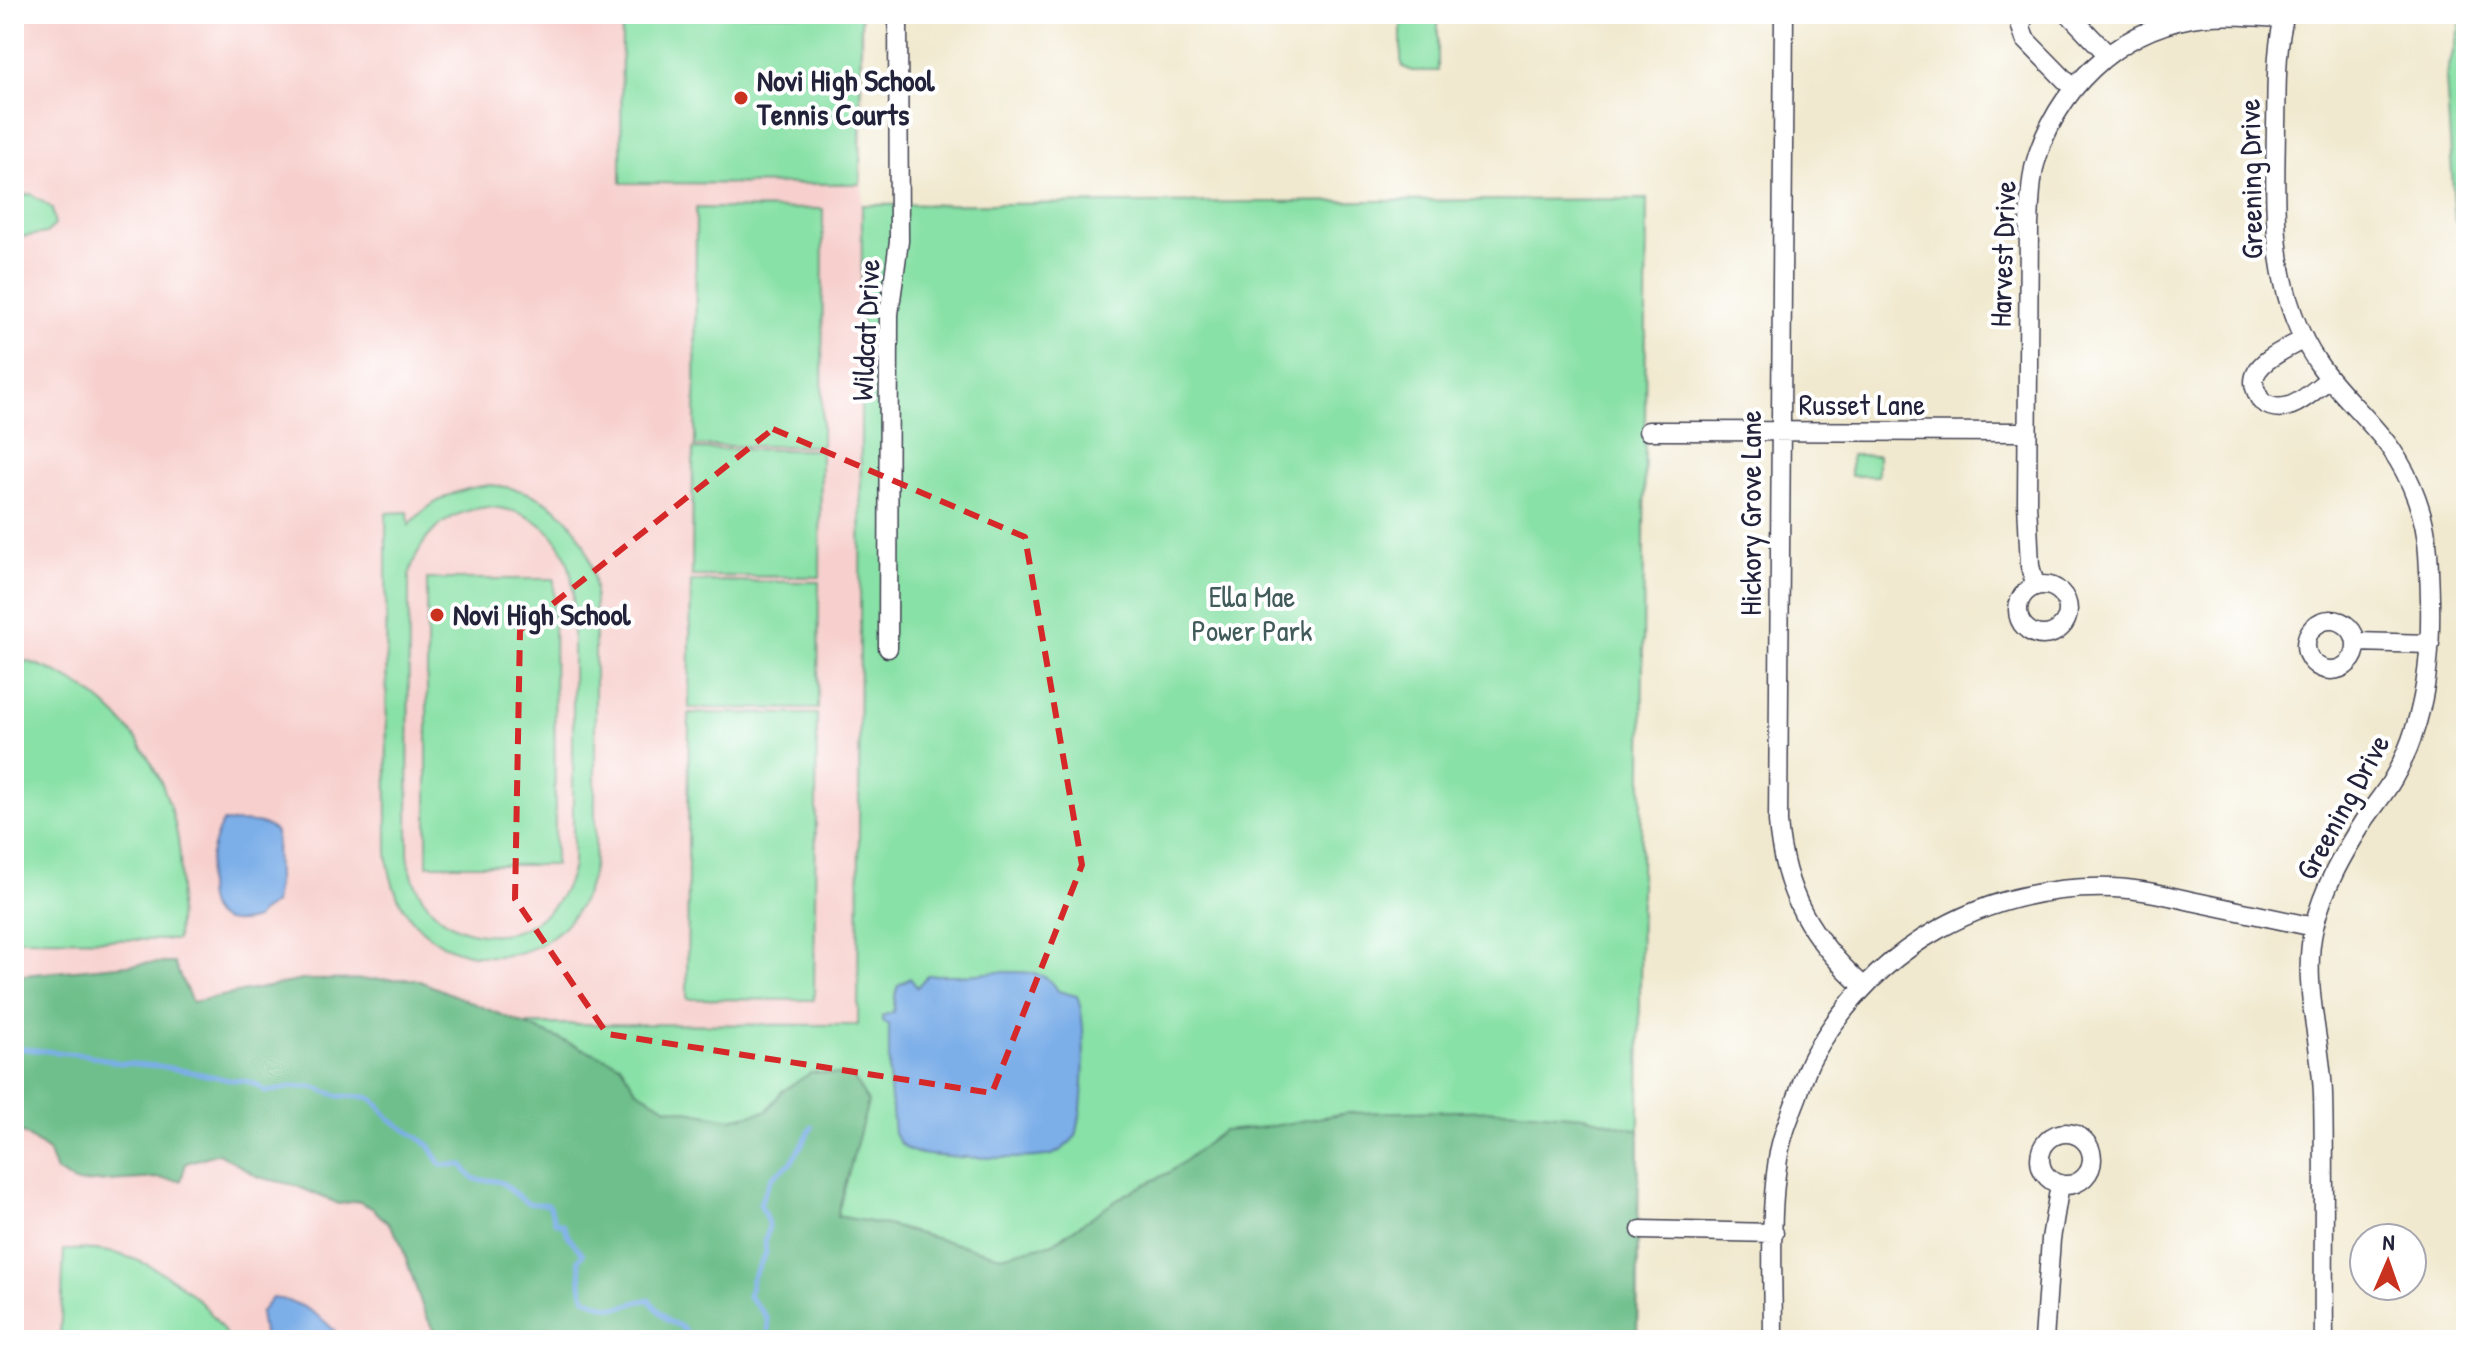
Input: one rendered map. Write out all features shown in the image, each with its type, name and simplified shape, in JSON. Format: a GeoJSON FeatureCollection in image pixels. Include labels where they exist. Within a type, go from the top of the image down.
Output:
{"type":"FeatureCollection","features":[{"type":"Feature","properties":{"kind":"street","name":"Wildcat Drive"},"geometry":{"type":"LineString","coordinates":[[888,648],[889,314],[899,241],[898,14]]}},
{"type":"Feature","properties":{"kind":"street","name":"Hickory Grove Lane"},"geometry":{"type":"LineString","coordinates":[[1784,14],[1778,797],[1781,849],[1791,885],[1807,923],[1830,955],[1863,986]]}},
{"type":"Feature","properties":{"kind":"street"},"geometry":{"type":"LineString","coordinates":[[2024,14],[2021,27],[2025,39],[2073,88]]}},
{"type":"Feature","properties":{"kind":"street"},"geometry":{"type":"LineString","coordinates":[[2069,14],[2108,55]]}},
{"type":"Feature","properties":{"kind":"street","name":"Harvest Drive"},"geometry":{"type":"LineString","coordinates":[[2035,585],[2030,566],[2027,503],[2030,194],[2045,136],[2060,105],[2073,88],[2108,55],[2132,38],[2188,19],[2284,16]]}},
{"type":"Feature","properties":{"kind":"street","name":"Greening Drive"},"geometry":{"type":"LineString","coordinates":[[2284,16],[2277,73],[2275,234],[2284,285],[2304,339],[2329,379],[2389,447],[2407,476],[2417,501],[2428,552],[2430,644],[2425,693],[2414,735],[2392,781],[2343,854],[2314,927],[2309,987],[2323,1091],[2324,1340]]}},
{"type":"Feature","properties":{"kind":"street"},"geometry":{"type":"LineString","coordinates":[[2304,339],[2268,361],[2257,372],[2254,383],[2261,401],[2275,409],[2287,408],[2329,379]]}},
{"type":"Feature","properties":{"kind":"street","name":"Russet Lane"},"geometry":{"type":"LineString","coordinates":[[1648,431],[2027,432]]}},
{"type":"Feature","properties":{"kind":"street"},"geometry":{"type":"LineString","coordinates":[[2356,642],[2430,644]]}},
{"type":"Feature","properties":{"kind":"street"},"geometry":{"type":"LineString","coordinates":[[1773,1340],[1778,1159],[1785,1129],[1811,1059],[1842,1011],[1863,986],[1908,947],[1973,911],[2050,892],[2089,888],[2134,889],[2314,927]]}},
{"type":"Feature","properties":{"kind":"street"},"geometry":{"type":"LineString","coordinates":[[2044,1340],[2049,1254],[2060,1184]]}},
{"type":"Feature","properties":{"kind":"street"},"geometry":{"type":"LineString","coordinates":[[1641,1230],[1774,1233]]}},
{"type":"Feature","properties":{"kind":"highlighted area"},"geometry":{"type":"Polygon","coordinates":[[[773,429],[1025,537],[1082,865],[992,1093],[607,1034],[515,899],[520,630],[773,429]]]}},
{"type":"Feature","properties":{"kind":"shaded area","name":"Novi High School"},"geometry":{"type":"Polygon","coordinates":[[[14,14],[863,14],[858,1026],[523,1024],[513,1340],[14,1340],[14,14]]]}},
{"type":"Feature","properties":{"kind":"green space","name":"Novi High School Tennis Courts"},"geometry":{"type":"Polygon","coordinates":[[[622,14],[861,14],[860,184],[621,183],[622,14]]]}},
{"type":"Feature","properties":{"kind":"green space"},"geometry":{"type":"Polygon","coordinates":[[[1412,14],[1438,14],[1438,71],[1412,71],[1403,67],[1401,23],[1412,14]]]}},
{"type":"Feature","properties":{"kind":"green space"},"geometry":{"type":"Polygon","coordinates":[[[2463,14],[2466,14],[2466,233],[2455,221],[2446,78],[2463,14]]]}},
{"type":"Feature","properties":{"kind":"green space"},"geometry":{"type":"Polygon","coordinates":[[[31,194],[52,208],[55,225],[46,233],[14,238],[14,197],[31,194]]]}},
{"type":"Feature","properties":{"kind":"green space","name":"Ella Mae Power Park"},"geometry":{"type":"Polygon","coordinates":[[[1647,199],[1637,1340],[513,1340],[523,1024],[858,1025],[862,205],[1647,199]]]}},
{"type":"Feature","properties":{"kind":"green space"},"geometry":{"type":"Polygon","coordinates":[[[696,208],[823,209],[822,446],[695,446],[696,208]]]}},
{"type":"Feature","properties":{"kind":"green space"},"geometry":{"type":"Polygon","coordinates":[[[693,449],[821,450],[820,577],[692,576],[693,449]]]}},
{"type":"Feature","properties":{"kind":"green space"},"geometry":{"type":"Polygon","coordinates":[[[1851,455],[1878,455],[1878,476],[1851,476],[1851,455]]]}},
{"type":"Feature","properties":{"kind":"green space"},"geometry":{"type":"Polygon","coordinates":[[[478,487],[512,488],[549,504],[564,516],[585,547],[595,589],[595,853],[584,898],[560,930],[528,950],[491,956],[455,950],[423,930],[399,898],[387,853],[386,513],[408,512],[409,525],[436,502],[456,492],[478,487]],[[490,507],[475,509],[449,519],[428,537],[409,577],[408,853],[417,887],[434,911],[458,927],[485,934],[513,932],[538,920],[559,898],[573,866],[573,589],[570,572],[565,556],[548,531],[537,522],[490,507]]]}},
{"type":"Feature","properties":{"kind":"green space"},"geometry":{"type":"Polygon","coordinates":[[[427,579],[554,579],[555,865],[427,865],[427,579]]]}},
{"type":"Feature","properties":{"kind":"green space"},"geometry":{"type":"Polygon","coordinates":[[[691,581],[819,582],[818,709],[689,708],[691,581]]]}},
{"type":"Feature","properties":{"kind":"green space"},"geometry":{"type":"Polygon","coordinates":[[[14,658],[78,684],[105,705],[128,729],[148,757],[174,820],[180,855],[177,940],[14,939],[14,658]]]}},
{"type":"Feature","properties":{"kind":"green space"},"geometry":{"type":"Polygon","coordinates":[[[689,713],[817,714],[814,1000],[687,999],[689,713]]]}},
{"type":"Feature","properties":{"kind":"green space"},"geometry":{"type":"Polygon","coordinates":[[[174,963],[192,1002],[302,980],[415,979],[620,1064],[636,1089],[665,1107],[731,1119],[767,1111],[781,1092],[812,1072],[852,1076],[868,1102],[837,1216],[887,1225],[1001,1256],[1053,1243],[1126,1194],[1170,1172],[1223,1131],[1267,1127],[1346,1113],[1506,1110],[1584,1116],[1639,1130],[1637,1340],[438,1340],[424,1311],[400,1241],[390,1225],[372,1208],[358,1201],[339,1204],[294,1185],[258,1177],[219,1153],[186,1163],[181,1181],[159,1178],[77,1183],[56,1171],[48,1151],[23,1133],[14,1133],[14,976],[174,963]]]}},
{"type":"Feature","properties":{"kind":"green space"},"geometry":{"type":"Polygon","coordinates":[[[64,1250],[116,1254],[155,1269],[190,1292],[229,1340],[60,1340],[64,1250]]]}},
{"type":"Feature","properties":{"kind":"water"},"geometry":{"type":"Polygon","coordinates":[[[223,822],[258,823],[276,832],[274,904],[256,919],[228,922],[212,911],[208,900],[210,857],[223,822]]]}},
{"type":"Feature","properties":{"kind":"water"},"geometry":{"type":"Polygon","coordinates":[[[997,972],[1039,975],[1053,983],[1058,991],[1077,996],[1083,1026],[1084,1066],[1076,1136],[1058,1152],[1040,1157],[963,1157],[913,1152],[894,1133],[889,1025],[882,1021],[882,1016],[893,1012],[898,986],[910,978],[917,987],[928,975],[997,972]]]}},
{"type":"Feature","properties":{"kind":"water"},"geometry":{"type":"Polygon","coordinates":[[[272,1298],[303,1306],[328,1324],[343,1340],[264,1340],[260,1313],[272,1298]]]}},
{"type":"Feature","properties":{"kind":"waterway"},"geometry":{"type":"LineString","coordinates":[[14,1048],[159,1066],[253,1083],[265,1092],[313,1087],[339,1096],[374,1100],[391,1120],[429,1145],[441,1165],[463,1165],[471,1177],[502,1183],[531,1204],[549,1205],[555,1222],[563,1225],[583,1254],[578,1260],[586,1298],[616,1307],[649,1300],[668,1321],[680,1326],[694,1340]]}},
{"type":"Feature","properties":{"kind":"waterway"},"geometry":{"type":"LineString","coordinates":[[768,1340],[767,1318],[749,1296],[752,1279],[766,1253],[769,1226],[760,1203],[772,1177],[791,1163],[812,1127]]}},
{"type":"Feature","properties":{"kind":"place","name":"Novi High School Tennis Courts"},"geometry":{"type":"Point","coordinates":[741,98]}},
{"type":"Feature","properties":{"kind":"place","name":"Novi High School"},"geometry":{"type":"Point","coordinates":[437,615]}}]}
